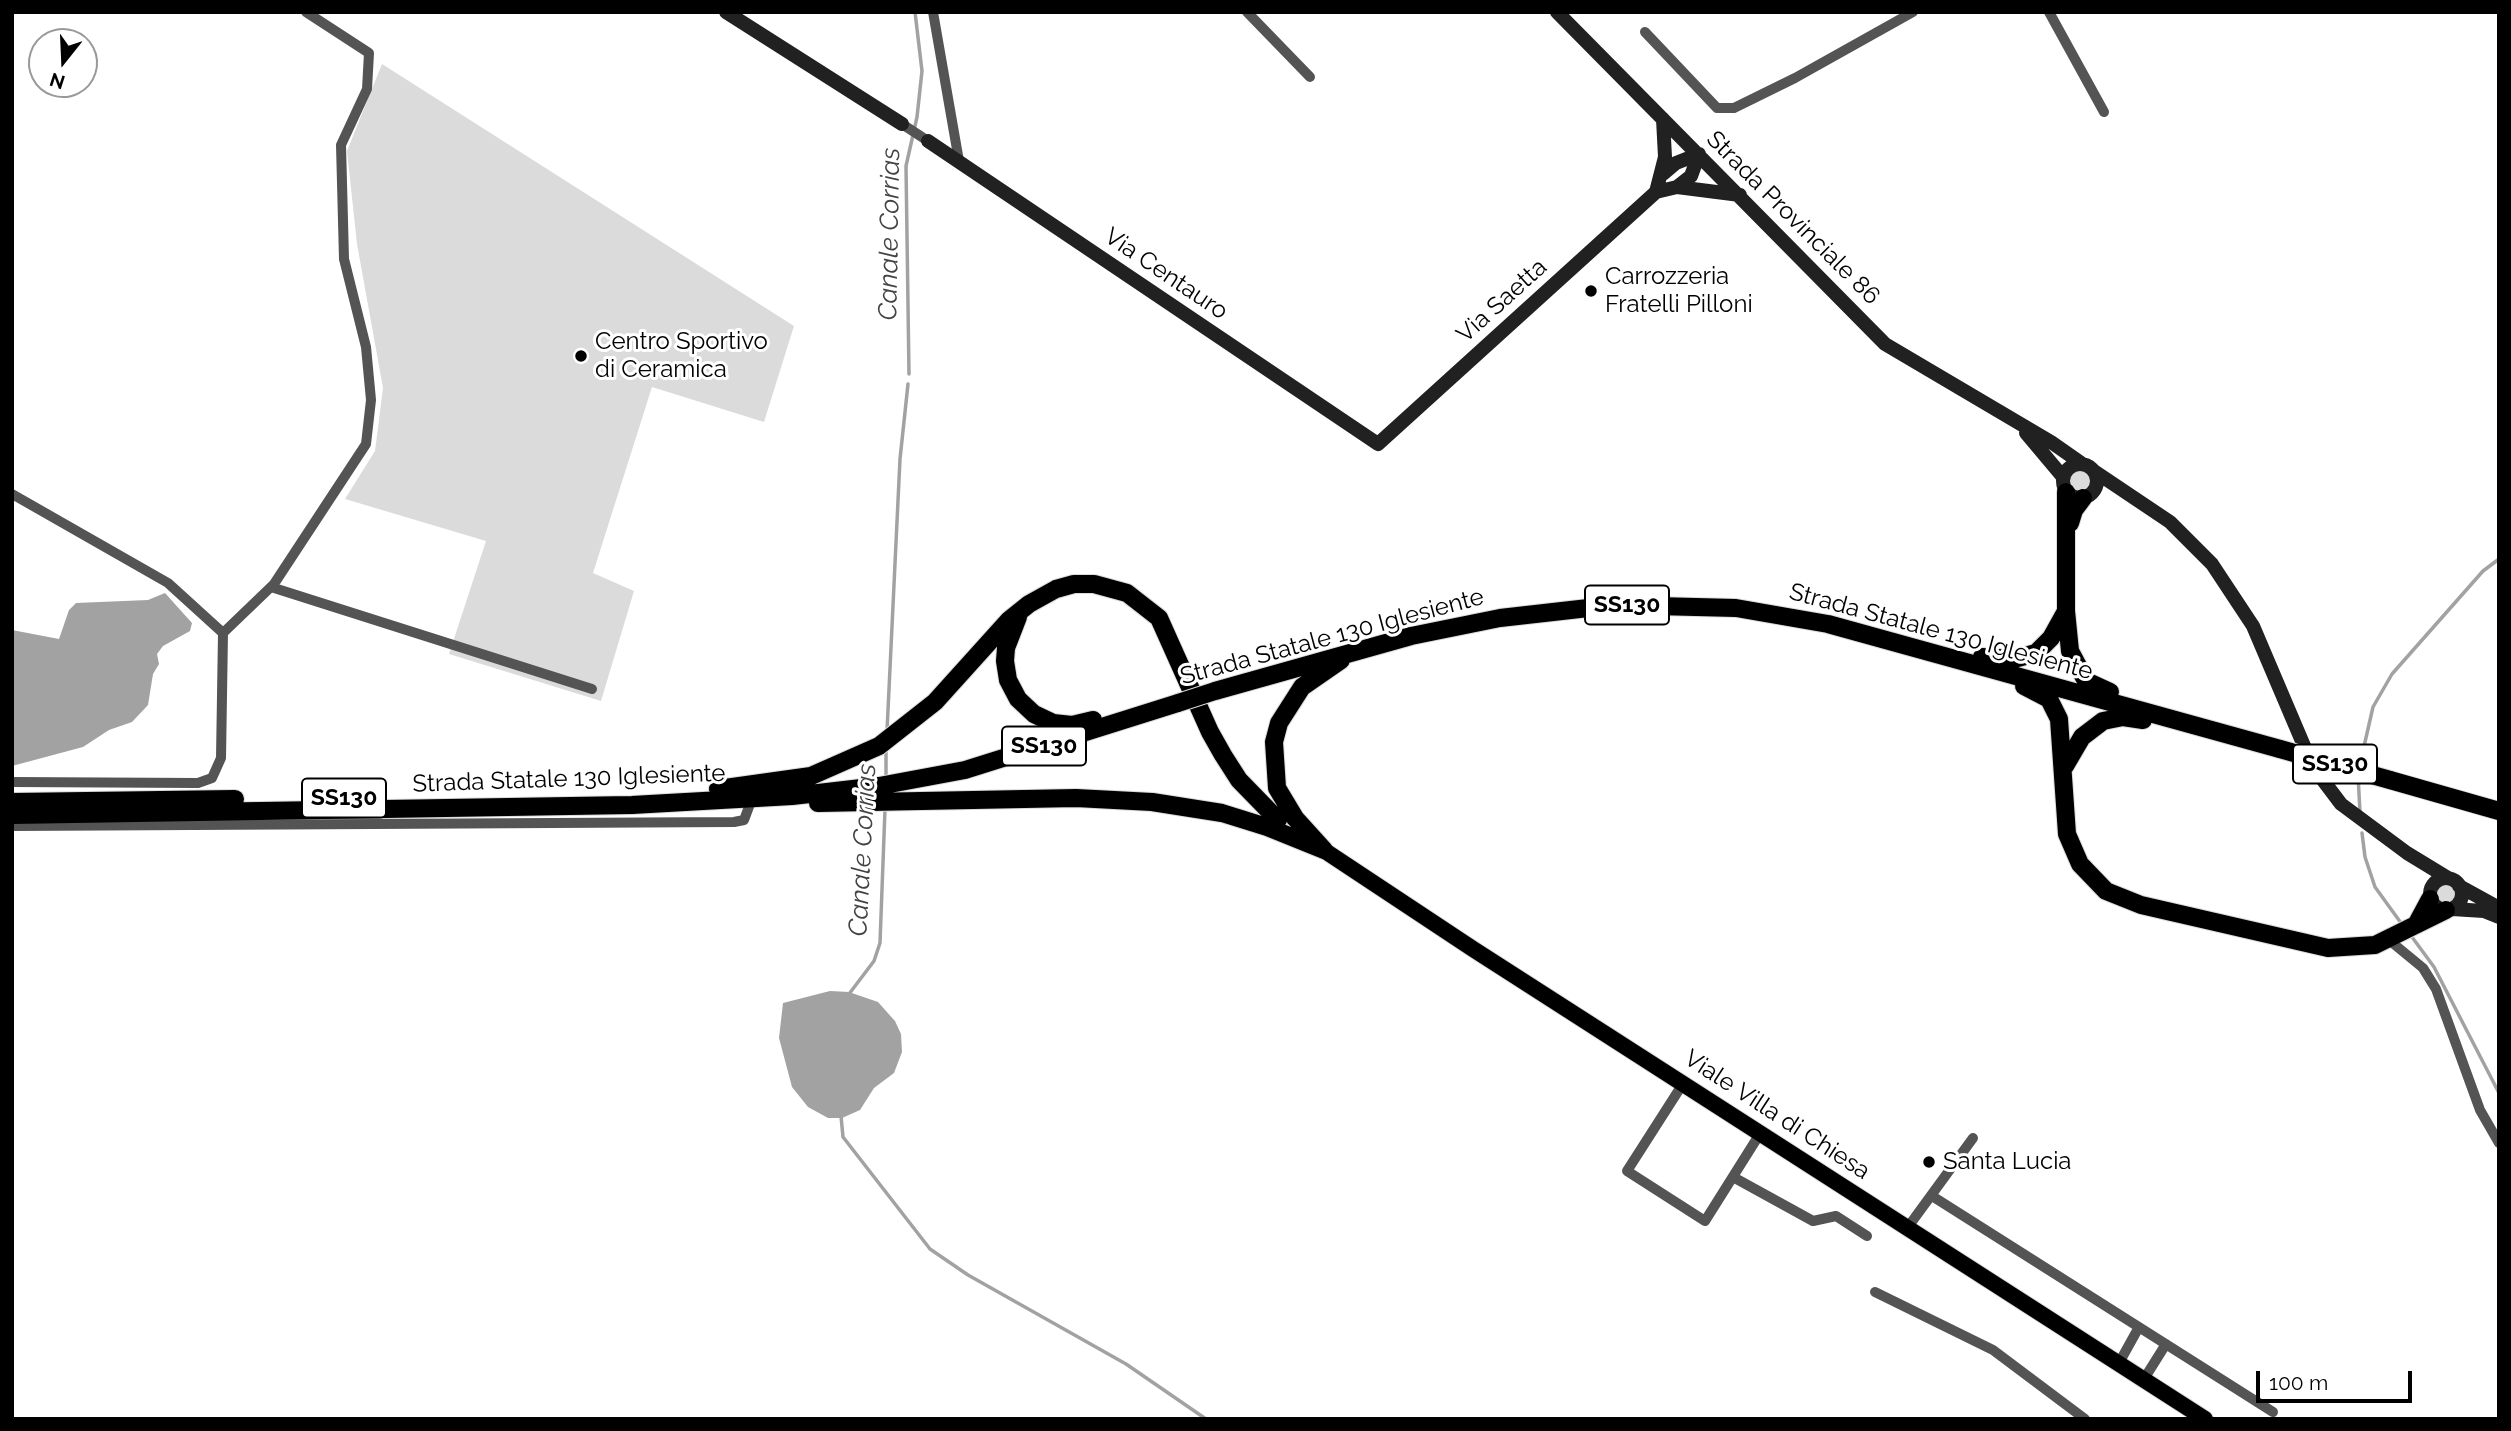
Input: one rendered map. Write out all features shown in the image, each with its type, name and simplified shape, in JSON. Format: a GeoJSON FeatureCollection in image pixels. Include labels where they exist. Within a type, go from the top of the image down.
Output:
{"type":"FeatureCollection","features":[{"type":"Feature","properties":{"kind":"highway"},"geometry":{"type":"LineString","coordinates":[[2076,490],[2068,530],[2066,611],[2073,661],[2086,681],[2097,689],[2179,713],[2215,730]]}},
{"type":"Feature","properties":{"kind":"highway"},"geometry":{"type":"LineString","coordinates":[[677,793],[768,784],[811,776],[880,746],[935,702],[1018,612],[1043,596],[1074,584],[1111,587],[1143,603],[1159,618],[1171,638],[1210,732],[1223,755],[1239,780],[1278,820]]}},
{"type":"Feature","properties":{"kind":"highway","name":"Strada Statale 130 Iglesiente"},"geometry":{"type":"LineString","coordinates":[[12,815],[632,805],[878,794],[912,781],[994,762],[1215,691],[1326,663],[1411,636],[1500,618],[1615,605],[1736,608],[1828,624],[2499,811]]}},
{"type":"Feature","properties":{"kind":"highway"},"geometry":{"type":"LineString","coordinates":[[1899,643],[1949,649],[1992,659],[2027,657],[2045,646],[2066,611]]}},
{"type":"Feature","properties":{"kind":"highway"},"geometry":{"type":"LineString","coordinates":[[1018,612],[1006,648],[1008,680],[1018,699],[1043,720],[1072,725],[1141,705],[1177,703]]}},
{"type":"Feature","properties":{"kind":"highway"},"geometry":{"type":"LineString","coordinates":[[1899,643],[1943,664],[2040,692],[2053,705],[2059,719],[2065,766],[2064,809],[2072,849],[2088,874],[2106,891],[2141,905],[2313,947],[2356,948],[2389,940],[2449,909]]}},
{"type":"Feature","properties":{"kind":"highway"},"geometry":{"type":"LineString","coordinates":[[1324,850],[1295,818],[1277,788],[1274,742],[1279,723],[1302,687],[1326,663]]}},
{"type":"Feature","properties":{"kind":"highway"},"geometry":{"type":"LineString","coordinates":[[2065,766],[2082,737],[2113,718],[2132,717],[2176,728],[2215,730]]}},
{"type":"Feature","properties":{"kind":"highway","name":"Strada Statale 130 Iglesiente"},"geometry":{"type":"LineString","coordinates":[[12,802],[677,793],[792,796]]}},
{"type":"Feature","properties":{"kind":"highway"},"geometry":{"type":"LineString","coordinates":[[632,805],[750,804],[878,794],[909,802],[1076,798],[1152,802],[1222,813],[1267,827],[1324,850]]}},
{"type":"Feature","properties":{"kind":"highway"},"geometry":{"type":"LineString","coordinates":[[2416,925],[2430,895]]}},
{"type":"Feature","properties":{"kind":"main road","name":"Viale Villa di Chiesa"},"geometry":{"type":"LineString","coordinates":[[1278,820],[1473,949],[2205,1419]]}},
{"type":"Feature","properties":{"kind":"street"},"geometry":{"type":"LineString","coordinates":[[12,782],[198,783],[212,778],[221,758],[223,633],[271,587],[366,444],[371,400],[366,347],[344,259],[341,145],[367,89],[369,53],[306,12]]}},
{"type":"Feature","properties":{"kind":"street"},"geometry":{"type":"LineString","coordinates":[[726,12],[928,141]]}},
{"type":"Feature","properties":{"kind":"street"},"geometry":{"type":"LineString","coordinates":[[933,12],[959,161]]}},
{"type":"Feature","properties":{"kind":"street"},"geometry":{"type":"LineString","coordinates":[[1247,12],[1310,77]]}},
{"type":"Feature","properties":{"kind":"street","name":"Strada Provinciale 86"},"geometry":{"type":"LineString","coordinates":[[1557,12],[1885,344],[2051,442],[2170,522],[2212,564],[2233,593],[2253,626],[2313,767],[2342,804],[2407,853],[2499,908]]}},
{"type":"Feature","properties":{"kind":"street"},"geometry":{"type":"LineString","coordinates":[[1645,32],[1717,108],[1734,108],[1795,78],[1913,12]]}},
{"type":"Feature","properties":{"kind":"street"},"geometry":{"type":"LineString","coordinates":[[2049,12],[2104,112]]}},
{"type":"Feature","properties":{"kind":"street","name":"Via Saetta"},"geometry":{"type":"LineString","coordinates":[[1378,444],[1656,192],[1663,174],[1665,157],[1663,119]]}},
{"type":"Feature","properties":{"kind":"street","name":"Via Centauro"},"geometry":{"type":"LineString","coordinates":[[928,141],[1378,444]]}},
{"type":"Feature","properties":{"kind":"street"},"geometry":{"type":"LineString","coordinates":[[1663,174],[1676,163],[1699,154]]}},
{"type":"Feature","properties":{"kind":"street"},"geometry":{"type":"LineString","coordinates":[[1677,187],[1690,176],[1699,154]]}},
{"type":"Feature","properties":{"kind":"street","name":"Via Saetta"},"geometry":{"type":"LineString","coordinates":[[1656,192],[1677,187],[1740,195]]}},
{"type":"Feature","properties":{"kind":"street","name":"Strada Provinciale 86"},"geometry":{"type":"LineString","coordinates":[[2020,426],[2076,490],[2133,497]]}},
{"type":"Feature","properties":{"kind":"street"},"geometry":{"type":"LineString","coordinates":[[2088,467],[2097,482],[2076,490],[2068,468],[2088,467]]}},
{"type":"Feature","properties":{"kind":"street"},"geometry":{"type":"LineString","coordinates":[[12,494],[168,583],[223,633]]}},
{"type":"Feature","properties":{"kind":"street"},"geometry":{"type":"LineString","coordinates":[[271,587],[592,690]]}},
{"type":"Feature","properties":{"kind":"street"},"geometry":{"type":"LineString","coordinates":[[12,826],[734,822],[744,820],[750,804]]}},
{"type":"Feature","properties":{"kind":"street","name":"Strada Provinciale 86"},"geometry":{"type":"LineString","coordinates":[[2407,853],[2430,895]]}},
{"type":"Feature","properties":{"kind":"street"},"geometry":{"type":"LineString","coordinates":[[2449,909],[2462,896],[2453,882],[2435,883],[2430,895],[2436,907],[2449,909],[2484,911],[2499,917]]}},
{"type":"Feature","properties":{"kind":"street"},"geometry":{"type":"LineString","coordinates":[[2389,940],[2423,968],[2436,989],[2480,1111],[2499,1143]]}},
{"type":"Feature","properties":{"kind":"street"},"geometry":{"type":"LineString","coordinates":[[1684,1082],[1627,1171],[1705,1221],[1760,1132]]}},
{"type":"Feature","properties":{"kind":"street"},"geometry":{"type":"LineString","coordinates":[[1908,1227],[1973,1138]]}},
{"type":"Feature","properties":{"kind":"street"},"geometry":{"type":"LineString","coordinates":[[1732,1177],[1813,1222],[1836,1216],[1867,1236]]}},
{"type":"Feature","properties":{"kind":"street"},"geometry":{"type":"LineString","coordinates":[[1932,1196],[2273,1412]]}},
{"type":"Feature","properties":{"kind":"street"},"geometry":{"type":"LineString","coordinates":[[1875,1292],[1993,1350],[2085,1419]]}},
{"type":"Feature","properties":{"kind":"street"},"geometry":{"type":"LineString","coordinates":[[2119,1363],[2139,1327]]}},
{"type":"Feature","properties":{"kind":"street"},"geometry":{"type":"LineString","coordinates":[[2144,1379],[2166,1344]]}},
{"type":"Feature","properties":{"kind":"shaded area","name":"Centro Sportivo di Ceramica"},"geometry":{"type":"Polygon","coordinates":[[[382,64],[794,326],[764,422],[652,387],[593,573],[634,591],[601,701],[449,654],[486,541],[345,499],[375,451],[383,388],[357,244],[347,151],[382,64]]]}},
{"type":"Feature","properties":{"kind":"shaded area"},"geometry":{"type":"Polygon","coordinates":[[[2080,467],[2089,471],[2093,480],[2089,489],[2080,493],[2071,489],[2067,480],[2071,471],[2080,467]]]}},
{"type":"Feature","properties":{"kind":"shaded area"},"geometry":{"type":"Polygon","coordinates":[[[165,593],[192,623],[190,631],[163,646],[157,654],[159,664],[153,674],[148,705],[132,722],[109,730],[83,747],[12,766],[12,630],[59,639],[69,610],[76,603],[148,600],[165,593]]]}},
{"type":"Feature","properties":{"kind":"shaded area"},"geometry":{"type":"Polygon","coordinates":[[[2445,880],[2454,884],[2458,893],[2454,902],[2445,906],[2436,902],[2432,893],[2436,884],[2445,880]]]}},
{"type":"Feature","properties":{"kind":"shaded area"},"geometry":{"type":"Polygon","coordinates":[[[830,991],[849,992],[878,1002],[895,1021],[901,1034],[902,1052],[894,1073],[874,1088],[860,1110],[842,1118],[828,1118],[808,1107],[792,1087],[779,1038],[783,1003],[830,991]]]}},
{"type":"Feature","properties":{"kind":"waterway","name":"Canale Corrias"},"geometry":{"type":"LineString","coordinates":[[909,374],[906,166],[917,117],[922,71],[915,12]]}},
{"type":"Feature","properties":{"kind":"waterway","name":"Canale Corrias"},"geometry":{"type":"LineString","coordinates":[[887,731],[900,459],[908,384]]}},
{"type":"Feature","properties":{"kind":"waterway"},"geometry":{"type":"LineString","coordinates":[[2360,764],[2373,707],[2392,674],[2483,571],[2499,559]]}},
{"type":"Feature","properties":{"kind":"waterway","name":"Canale Corrias"},"geometry":{"type":"LineString","coordinates":[[886,749],[886,780]]}},
{"type":"Feature","properties":{"kind":"waterway"},"geometry":{"type":"LineString","coordinates":[[2358,775],[2360,812]]}},
{"type":"Feature","properties":{"kind":"waterway","name":"Canale Corrias"},"geometry":{"type":"LineString","coordinates":[[849,994],[874,961],[880,943],[885,809]]}},
{"type":"Feature","properties":{"kind":"waterway"},"geometry":{"type":"LineString","coordinates":[[2362,833],[2365,857],[2375,887],[2401,923]]}},
{"type":"Feature","properties":{"kind":"waterway"},"geometry":{"type":"LineString","coordinates":[[2412,937],[2434,967],[2499,1093]]}},
{"type":"Feature","properties":{"kind":"waterway","name":"Canale Corrias"},"geometry":{"type":"LineString","coordinates":[[841,1116],[843,1137],[930,1249],[968,1275],[1126,1364],[1206,1419]]}},
{"type":"Feature","properties":{"kind":"place","name":"Carrozzeria Fratelli Pilloni"},"geometry":{"type":"Point","coordinates":[1591,291]}},
{"type":"Feature","properties":{"kind":"place","name":"Centro Sportivo di Ceramica"},"geometry":{"type":"Point","coordinates":[581,356]}},
{"type":"Feature","properties":{"kind":"place","name":"Santa Lucia"},"geometry":{"type":"Point","coordinates":[1929,1162]}}]}
